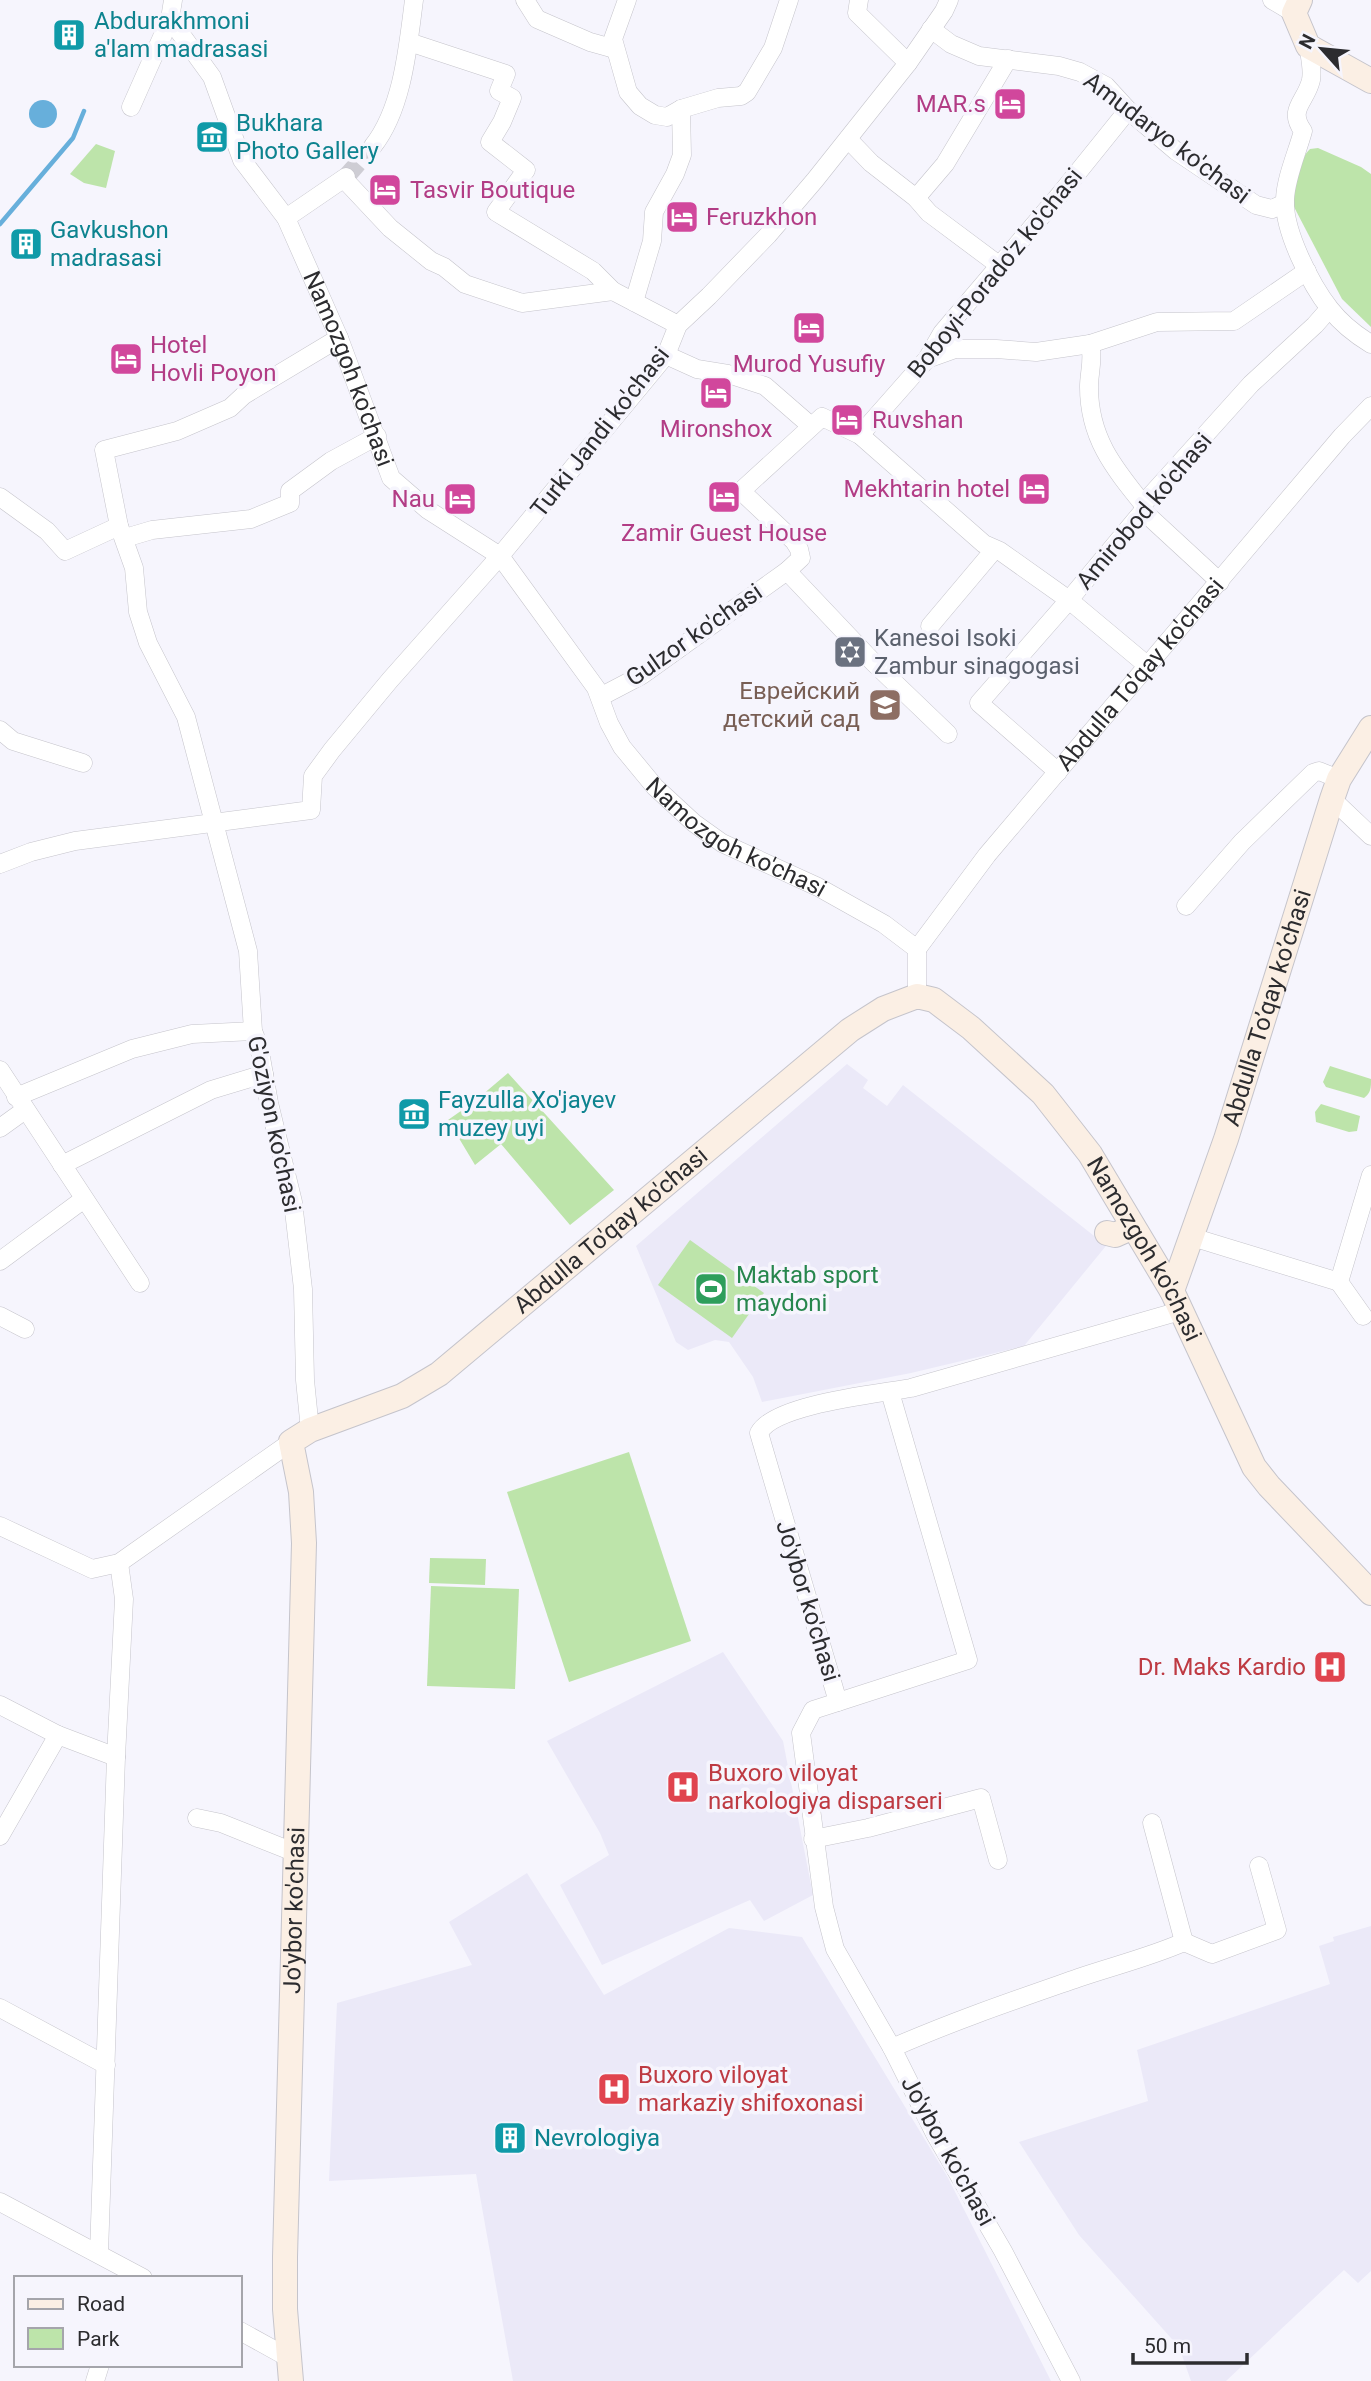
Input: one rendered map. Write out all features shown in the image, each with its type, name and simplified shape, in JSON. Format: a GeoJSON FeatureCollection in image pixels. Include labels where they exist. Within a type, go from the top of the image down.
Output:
{"type":"FeatureCollection","features":[{"type":"Feature","properties":{"kind":"street"},"geometry":{"type":"LineString","coordinates":[[131,107],[170,19],[173,0]]}},
{"type":"Feature","properties":{"kind":"street"},"geometry":{"type":"LineString","coordinates":[[373,146],[395,107],[409,42],[414,0]]}},
{"type":"Feature","properties":{"kind":"street"},"geometry":{"type":"LineString","coordinates":[[525,0],[537,19],[546,24],[615,49]]}},
{"type":"Feature","properties":{"kind":"street"},"geometry":{"type":"LineString","coordinates":[[627,0],[613,39],[628,92],[640,106],[655,115],[667,117],[681,109],[719,98],[741,96],[747,92],[773,48],[789,0]]}},
{"type":"Feature","properties":{"kind":"street"},"geometry":{"type":"LineString","coordinates":[[859,0],[857,13],[908,63]]}},
{"type":"Feature","properties":{"kind":"street","name":"Turki Jandi ko'chasi"},"geometry":{"type":"LineString","coordinates":[[214,822],[312,810],[313,776],[319,767],[390,680],[500,556],[666,355],[678,325],[768,236],[848,139],[908,63],[944,11],[948,0]]}},
{"type":"Feature","properties":{"kind":"street"},"geometry":{"type":"LineString","coordinates":[[1272,0],[1297,6],[1308,46],[1312,77],[1296,113],[1296,120],[1303,131],[1287,186],[1285,202],[1290,228],[1307,271],[1329,309],[1371,344]]}},
{"type":"Feature","properties":{"kind":"street","name":"Namozgoh ko'chasi"},"geometry":{"type":"LineString","coordinates":[[170,19],[212,77],[242,160],[286,218],[339,338],[391,478],[428,510],[500,556],[596,688],[609,723],[622,747],[655,787],[702,829],[731,847],[818,887],[884,924],[917,949]]}},
{"type":"Feature","properties":{"kind":"street","name":"Amudaryo ko'chasi"},"geometry":{"type":"LineString","coordinates":[[931,29],[951,44],[979,56],[1059,65],[1080,72],[1106,86],[1128,110],[1175,151],[1256,205],[1272,209],[1285,202]]}},
{"type":"Feature","properties":{"kind":"street"},"geometry":{"type":"LineString","coordinates":[[409,42],[506,74],[499,91],[512,98],[490,142],[526,170],[496,212],[593,271],[613,291],[678,325]]}},
{"type":"Feature","properties":{"kind":"street"},"geometry":{"type":"LineString","coordinates":[[1308,46],[1371,81]]}},
{"type":"Feature","properties":{"kind":"street"},"geometry":{"type":"LineString","coordinates":[[916,198],[945,164],[1008,59]]}},
{"type":"Feature","properties":{"kind":"street"},"geometry":{"type":"LineString","coordinates":[[634,302],[652,241],[654,212],[675,174],[681,155],[681,109]]}},
{"type":"Feature","properties":{"kind":"street","name":"Boboyi-Porado'z ko'chasi"},"geometry":{"type":"LineString","coordinates":[[860,435],[927,359],[942,332],[1128,110]]}},
{"type":"Feature","properties":{"kind":"street"},"geometry":{"type":"LineString","coordinates":[[848,139],[871,163],[916,198],[929,213],[1000,266]]}},
{"type":"Feature","properties":{"kind":"street"},"geometry":{"type":"LineString","coordinates":[[286,218],[345,178],[390,228],[465,284],[522,303],[613,291]]}},
{"type":"Feature","properties":{"kind":"street"},"geometry":{"type":"LineString","coordinates":[[927,359],[954,349],[1036,352],[1090,344],[1157,323],[1234,321],[1307,271]]}},
{"type":"Feature","properties":{"kind":"street","name":"Amirobod ko'chasi"},"geometry":{"type":"LineString","coordinates":[[1058,772],[979,703],[1251,384],[1329,309]]}},
{"type":"Feature","properties":{"kind":"street","name":"G'oziyon ko'chasi"},"geometry":{"type":"LineString","coordinates":[[300,1436],[305,1380],[303,1289],[293,1202],[259,1046],[253,1031],[248,951],[187,717],[148,643],[138,612],[134,568],[122,532],[104,450],[177,430],[230,408],[244,395],[339,338]]}},
{"type":"Feature","properties":{"kind":"street"},"geometry":{"type":"LineString","coordinates":[[1090,344],[1093,357],[1089,385],[1090,407],[1101,444],[1113,468],[1143,508],[1220,582]]}},
{"type":"Feature","properties":{"kind":"street"},"geometry":{"type":"LineString","coordinates":[[666,355],[697,369],[727,374],[765,386],[811,426]]}},
{"type":"Feature","properties":{"kind":"street","name":"Abdulla To'qay ko'chasi"},"geometry":{"type":"LineString","coordinates":[[917,949],[987,855],[1342,436],[1371,406]]}},
{"type":"Feature","properties":{"kind":"street"},"geometry":{"type":"LineString","coordinates":[[948,734],[874,663],[787,571],[801,558],[799,549],[794,541],[741,491],[822,418],[860,435],[984,544],[1000,551],[1069,600],[1148,666]]}},
{"type":"Feature","properties":{"kind":"street"},"geometry":{"type":"LineString","coordinates":[[0,497],[47,531],[65,551],[122,532],[251,519],[290,503],[290,491],[331,461],[377,436]]}},
{"type":"Feature","properties":{"kind":"street"},"geometry":{"type":"LineString","coordinates":[[930,626],[994,550]]}},
{"type":"Feature","properties":{"kind":"street","name":"Gulzor ko'chasi"},"geometry":{"type":"LineString","coordinates":[[600,697],[642,675],[787,571]]}},
{"type":"Feature","properties":{"kind":"street","name":"Abdulla To’qay ko’chasi"},"geometry":{"type":"LineString","coordinates":[[1176,1301],[1192,1237],[1234,1114],[1336,789],[1371,729]]}},
{"type":"Feature","properties":{"kind":"street"},"geometry":{"type":"LineString","coordinates":[[0,730],[13,741],[83,763]]}},
{"type":"Feature","properties":{"kind":"street"},"geometry":{"type":"LineString","coordinates":[[1186,905],[1251,832],[1312,773],[1319,771],[1336,789],[1371,836]]}},
{"type":"Feature","properties":{"kind":"street"},"geometry":{"type":"LineString","coordinates":[[0,864],[31,852],[75,841],[214,822]]}},
{"type":"Feature","properties":{"kind":"street"},"geometry":{"type":"LineString","coordinates":[[916,996],[917,949]]}},
{"type":"Feature","properties":{"kind":"street","name":"Namozgoh ko'chasi"},"geometry":{"type":"LineString","coordinates":[[916,996],[934,1000],[950,1011],[1043,1094],[1090,1154],[1176,1301],[1254,1467],[1371,1593]]}},
{"type":"Feature","properties":{"kind":"street","name":"Abdulla To'qay ko'chasi"},"geometry":{"type":"LineString","coordinates":[[300,1436],[402,1396],[439,1374],[850,1030],[883,1009],[916,996]]}},
{"type":"Feature","properties":{"kind":"street"},"geometry":{"type":"LineString","coordinates":[[0,1128],[21,1103],[132,1049],[192,1034],[253,1031]]}},
{"type":"Feature","properties":{"kind":"street"},"geometry":{"type":"LineString","coordinates":[[0,1070],[140,1283]]}},
{"type":"Feature","properties":{"kind":"street"},"geometry":{"type":"LineString","coordinates":[[62,1165],[211,1090],[264,1074]]}},
{"type":"Feature","properties":{"kind":"street"},"geometry":{"type":"LineString","coordinates":[[1339,1282],[1371,1175]]}},
{"type":"Feature","properties":{"kind":"street"},"geometry":{"type":"LineString","coordinates":[[0,1261],[84,1199]]}},
{"type":"Feature","properties":{"kind":"street"},"geometry":{"type":"LineString","coordinates":[[1107,1233],[1115,1235],[1133,1227]]}},
{"type":"Feature","properties":{"kind":"street"},"geometry":{"type":"LineString","coordinates":[[1192,1237],[1339,1282],[1363,1316]]}},
{"type":"Feature","properties":{"kind":"street","name":"Jo'ybor ko'chasi"},"geometry":{"type":"LineString","coordinates":[[1071,2381],[1003,2251],[935,2134],[892,2048],[835,1949],[824,1907],[813,1839],[801,1733],[813,1710],[838,1702],[759,1433],[771,1420],[792,1411],[865,1394],[911,1388],[1176,1301]]}},
{"type":"Feature","properties":{"kind":"street"},"geometry":{"type":"LineString","coordinates":[[0,1316],[25,1329]]}},
{"type":"Feature","properties":{"kind":"street"},"geometry":{"type":"LineString","coordinates":[[838,1702],[968,1660],[890,1392]]}},
{"type":"Feature","properties":{"kind":"street"},"geometry":{"type":"LineString","coordinates":[[0,1526],[92,1569],[119,1563],[300,1436]]}},
{"type":"Feature","properties":{"kind":"street","name":"Jo'ybor ko'chasi"},"geometry":{"type":"LineString","coordinates":[[290,2370],[285,2309],[285,2257],[304,1543],[300,1436]]}},
{"type":"Feature","properties":{"kind":"street"},"geometry":{"type":"LineString","coordinates":[[99,2253],[124,1599],[119,1563]]}},
{"type":"Feature","properties":{"kind":"street"},"geometry":{"type":"LineString","coordinates":[[0,1705],[58,1735],[116,1757]]}},
{"type":"Feature","properties":{"kind":"street"},"geometry":{"type":"LineString","coordinates":[[0,1836],[58,1735]]}},
{"type":"Feature","properties":{"kind":"street"},"geometry":{"type":"LineString","coordinates":[[813,1839],[867,1828],[981,1797],[998,1860]]}},
{"type":"Feature","properties":{"kind":"street"},"geometry":{"type":"LineString","coordinates":[[197,1818],[221,1823],[296,1853]]}},
{"type":"Feature","properties":{"kind":"street"},"geometry":{"type":"LineString","coordinates":[[1152,1824],[1184,1942]]}},
{"type":"Feature","properties":{"kind":"street"},"geometry":{"type":"LineString","coordinates":[[892,2048],[937,2028],[1078,1978],[1159,1953],[1184,1942],[1212,1954],[1277,1930],[1259,1866]]}},
{"type":"Feature","properties":{"kind":"street"},"geometry":{"type":"LineString","coordinates":[[0,2008],[106,2064]]}},
{"type":"Feature","properties":{"kind":"street"},"geometry":{"type":"LineString","coordinates":[[0,2202],[99,2253],[137,2276]]}},
{"type":"Feature","properties":{"kind":"street"},"geometry":{"type":"LineString","coordinates":[[242,2333],[290,2370]]}},
{"type":"Feature","properties":{"kind":"shaded area"},"geometry":{"type":"Polygon","coordinates":[[[847,1064],[868,1080],[863,1088],[887,1106],[903,1085],[1098,1239],[1110,1241],[1024,1346],[911,1373],[762,1402],[753,1377],[729,1342],[715,1340],[688,1350],[676,1342],[636,1246],[847,1064]]]}},
{"type":"Feature","properties":{"kind":"shaded area","name":"Buxoro viloyat narkologiya disparseri"},"geometry":{"type":"Polygon","coordinates":[[[723,1652],[783,1741],[813,1895],[764,1921],[750,1900],[602,1965],[560,1885],[609,1855],[600,1833],[547,1741],[723,1652]]]}},
{"type":"Feature","properties":{"kind":"shaded area","name":"Buxoro viloyat markaziy shifoxonasi"},"geometry":{"type":"Polygon","coordinates":[[[527,1873],[604,1995],[729,1928],[802,1937],[947,2176],[1051,2381],[513,2381],[476,2174],[329,2181],[337,2003],[472,1965],[449,1922],[527,1873]]]}},
{"type":"Feature","properties":{"kind":"shaded area"},"geometry":{"type":"Polygon","coordinates":[[[1371,1926],[1371,2271],[1358,2283],[1344,2270],[1226,2381],[1191,2381],[1179,2347],[1079,2235],[1019,2142],[1148,2101],[1137,2050],[1330,1984],[1319,1946],[1334,1941],[1333,1937],[1371,1926]]]}},
{"type":"Feature","properties":{"kind":"green space"},"geometry":{"type":"Polygon","coordinates":[[[96,144],[115,151],[106,188],[84,183],[70,174],[96,144]]]}},
{"type":"Feature","properties":{"kind":"green space"},"geometry":{"type":"Polygon","coordinates":[[[1318,148],[1371,174],[1371,327],[1342,299],[1293,205],[1294,183],[1299,168],[1310,149],[1318,148]]]}},
{"type":"Feature","properties":{"kind":"green space"},"geometry":{"type":"Polygon","coordinates":[[[1330,1066],[1371,1079],[1368,1094],[1364,1098],[1326,1087],[1323,1082],[1330,1066]]]}},
{"type":"Feature","properties":{"kind":"green space"},"geometry":{"type":"Polygon","coordinates":[[[508,1073],[614,1190],[570,1225],[501,1144],[475,1165],[448,1120],[508,1073]]]}},
{"type":"Feature","properties":{"kind":"green space"},"geometry":{"type":"Polygon","coordinates":[[[1321,1104],[1360,1116],[1357,1131],[1349,1132],[1316,1122],[1315,1112],[1321,1104]]]}},
{"type":"Feature","properties":{"kind":"green space","name":"Maktab sport maydoni"},"geometry":{"type":"Polygon","coordinates":[[[690,1240],[764,1293],[732,1338],[658,1285],[690,1240]]]}},
{"type":"Feature","properties":{"kind":"green space"},"geometry":{"type":"Polygon","coordinates":[[[629,1452],[691,1641],[569,1682],[507,1492],[629,1452]]]}},
{"type":"Feature","properties":{"kind":"green space"},"geometry":{"type":"Polygon","coordinates":[[[430,1558],[486,1559],[485,1585],[429,1583],[430,1558]]]}},
{"type":"Feature","properties":{"kind":"green space"},"geometry":{"type":"Polygon","coordinates":[[[431,1586],[519,1589],[515,1689],[427,1686],[431,1586]]]}},
{"type":"Feature","properties":{"kind":"water"},"geometry":{"type":"Polygon","coordinates":[[[43,100],[53,104],[57,114],[53,124],[43,128],[33,124],[29,114],[33,104],[43,100]]]}},
{"type":"Feature","properties":{"kind":"waterway"},"geometry":{"type":"LineString","coordinates":[[0,224],[73,138],[84,111]]}},
{"type":"Feature","properties":{"kind":"tunnel"},"geometry":{"type":"LineString","coordinates":[[346,177],[373,146]]}},
{"type":"Feature","properties":{"kind":"place","name":"Abdurakhmoni a'lam madrasasi"},"geometry":{"type":"Point","coordinates":[69,35]}},
{"type":"Feature","properties":{"kind":"place","name":"MAR.s"},"geometry":{"type":"Point","coordinates":[1010,104]}},
{"type":"Feature","properties":{"kind":"place","name":"Bukhara Photo Gallery"},"geometry":{"type":"Point","coordinates":[212,137]}},
{"type":"Feature","properties":{"kind":"place","name":"Tasvir Boutique"},"geometry":{"type":"Point","coordinates":[385,190]}},
{"type":"Feature","properties":{"kind":"place","name":"Feruzkhon"},"geometry":{"type":"Point","coordinates":[682,217]}},
{"type":"Feature","properties":{"kind":"place","name":"Gavkushon madrasasi"},"geometry":{"type":"Point","coordinates":[26,244]}},
{"type":"Feature","properties":{"kind":"place","name":"Murod Yusufiy"},"geometry":{"type":"Point","coordinates":[809,328]}},
{"type":"Feature","properties":{"kind":"place","name":"Hotel Hovli Poyon"},"geometry":{"type":"Point","coordinates":[126,359]}},
{"type":"Feature","properties":{"kind":"place","name":"Mironshox"},"geometry":{"type":"Point","coordinates":[716,393]}},
{"type":"Feature","properties":{"kind":"place","name":"Ruvshan"},"geometry":{"type":"Point","coordinates":[847,420]}},
{"type":"Feature","properties":{"kind":"place","name":"Mekhtarin hotel"},"geometry":{"type":"Point","coordinates":[1034,489]}},
{"type":"Feature","properties":{"kind":"place","name":"Zamir Guest House"},"geometry":{"type":"Point","coordinates":[724,497]}},
{"type":"Feature","properties":{"kind":"place","name":"Nau"},"geometry":{"type":"Point","coordinates":[460,499]}},
{"type":"Feature","properties":{"kind":"place","name":"Kanesoi Isoki Zambur sinagogasi"},"geometry":{"type":"Point","coordinates":[850,652]}},
{"type":"Feature","properties":{"kind":"place","name":"Еврейский детский сад"},"geometry":{"type":"Point","coordinates":[885,705]}},
{"type":"Feature","properties":{"kind":"place","name":"Fayzulla Xo'jayev muzey uyi"},"geometry":{"type":"Point","coordinates":[414,1114]}},
{"type":"Feature","properties":{"kind":"place","name":"Maktab sport maydoni"},"geometry":{"type":"Point","coordinates":[711,1289]}},
{"type":"Feature","properties":{"kind":"place","name":"Dr. Maks Kardio"},"geometry":{"type":"Point","coordinates":[1330,1667]}},
{"type":"Feature","properties":{"kind":"place","name":"Buxoro viloyat narkologiya disparseri"},"geometry":{"type":"Point","coordinates":[683,1787]}},
{"type":"Feature","properties":{"kind":"place","name":"Buxoro viloyat markaziy shifoxonasi"},"geometry":{"type":"Point","coordinates":[614,2089]}},
{"type":"Feature","properties":{"kind":"place","name":"Nevrologiya"},"geometry":{"type":"Point","coordinates":[510,2138]}}]}
